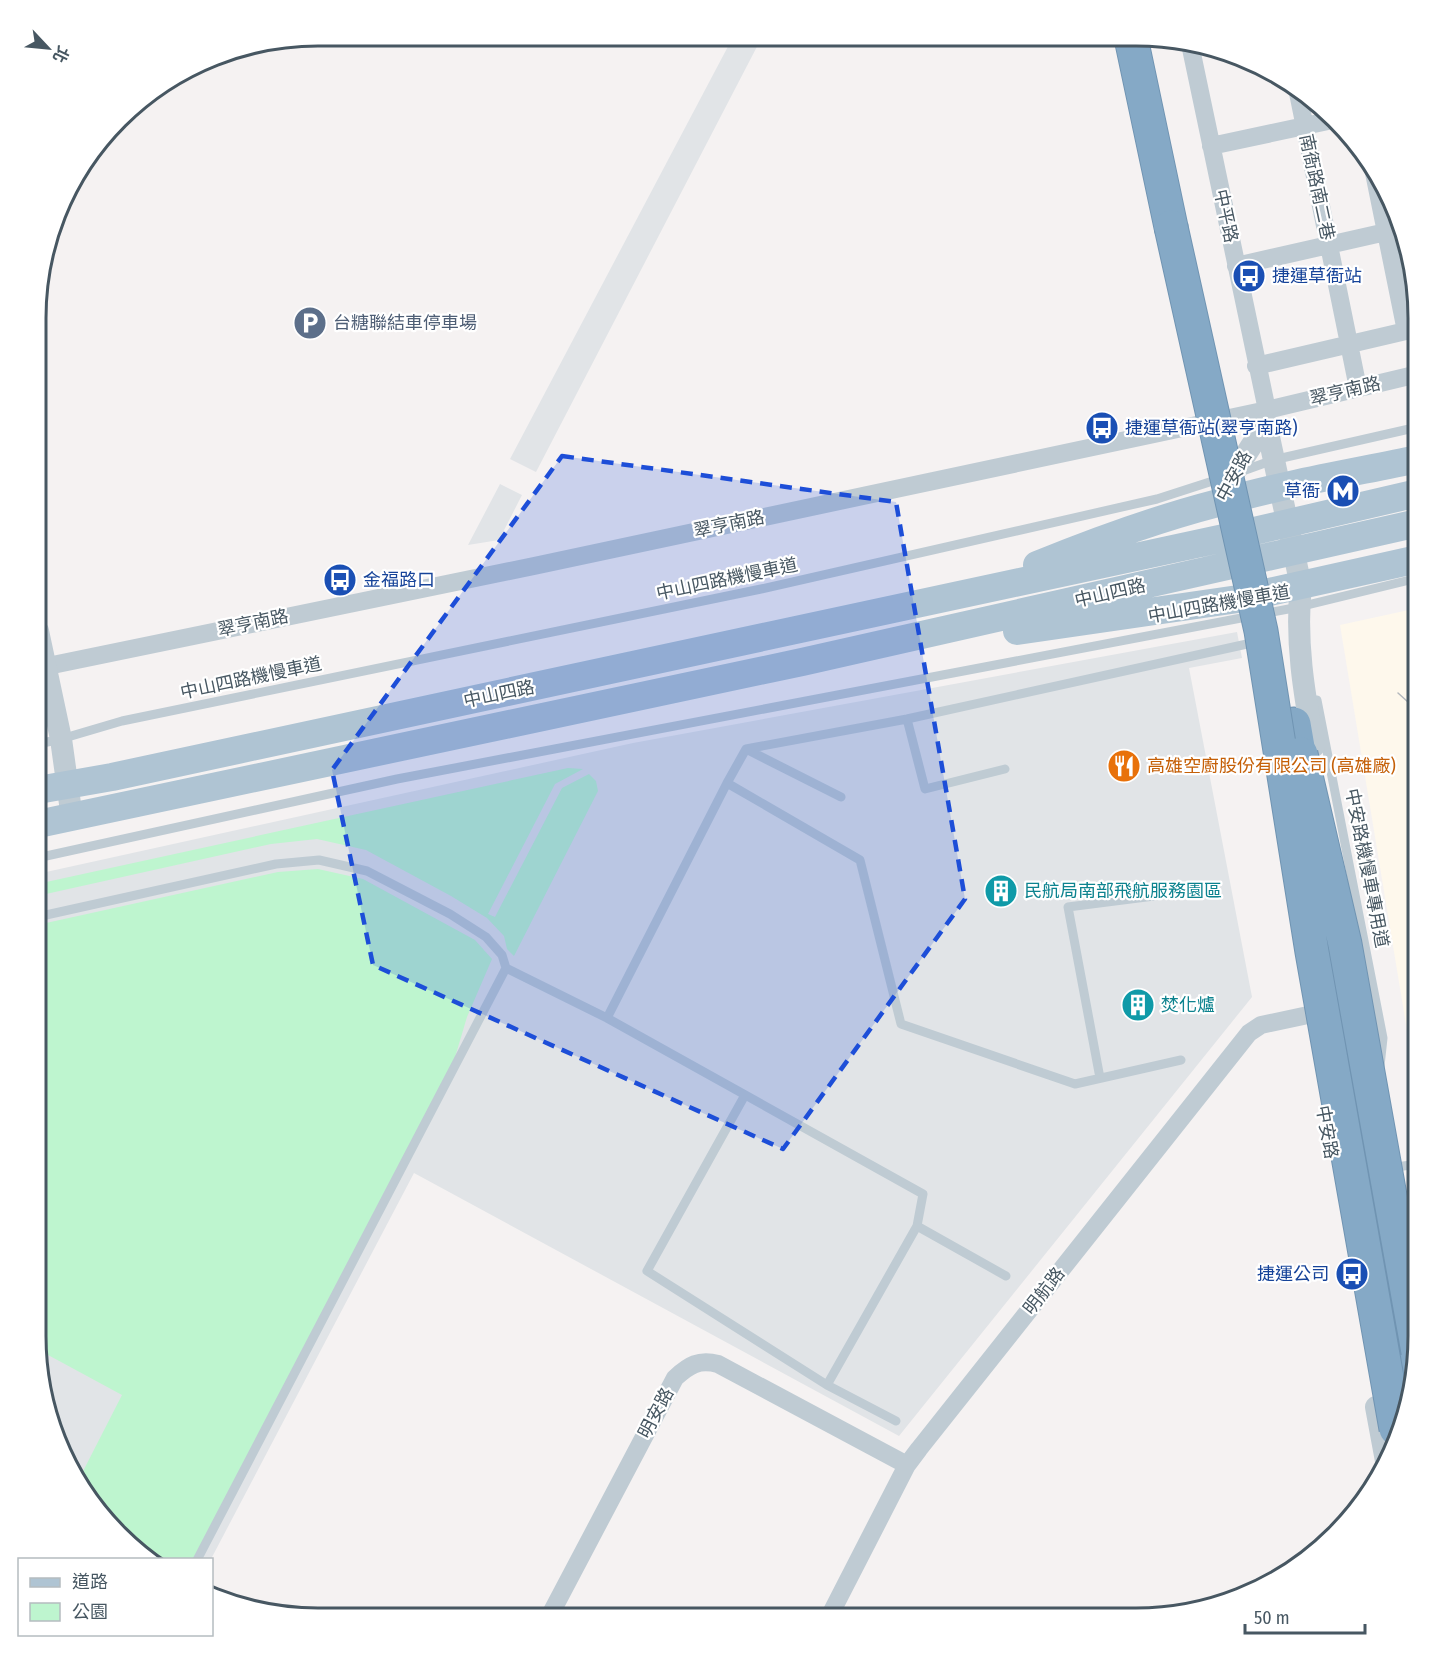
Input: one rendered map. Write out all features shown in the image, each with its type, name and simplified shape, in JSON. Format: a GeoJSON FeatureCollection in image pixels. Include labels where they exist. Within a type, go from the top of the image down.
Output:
{"type":"FeatureCollection","features":[{"type":"Feature","properties":{"kind":"highway"},"geometry":{"type":"LineString","coordinates":[[1133,46],[1180,223]]}},
{"type":"Feature","properties":{"kind":"highway"},"geometry":{"type":"LineString","coordinates":[[1151,47],[1180,223],[1261,631],[1346,944],[1408,1295]]}},
{"type":"Feature","properties":{"kind":"highway"},"geometry":{"type":"LineString","coordinates":[[1285,726],[1396,1395]]}},
{"type":"Feature","properties":{"kind":"highway"},"geometry":{"type":"LineString","coordinates":[[1285,726],[1314,963],[1395,1421]]}},
{"type":"Feature","properties":{"kind":"main road","name":"中山四路"},"geometry":{"type":"LineString","coordinates":[[960,595],[1107,537],[1217,503],[1277,473],[1408,460]]}},
{"type":"Feature","properties":{"kind":"main road","name":"中山四路"},"geometry":{"type":"LineString","coordinates":[[46,788],[112,777],[960,595],[1408,495]]}},
{"type":"Feature","properties":{"kind":"main road","name":"中山四路"},"geometry":{"type":"LineString","coordinates":[[46,823],[802,662],[1408,525]]}},
{"type":"Feature","properties":{"kind":"main road","name":"中山四路"},"geometry":{"type":"LineString","coordinates":[[802,662],[1240,608],[1300,596],[1408,562]]}},
{"type":"Feature","properties":{"kind":"street","name":"中平路"},"geometry":{"type":"LineString","coordinates":[[1192,53],[1266,416]]}},
{"type":"Feature","properties":{"kind":"street","name":"南衙路南二巷"},"geometry":{"type":"LineString","coordinates":[[1300,101],[1358,387]]}},
{"type":"Feature","properties":{"kind":"street"},"geometry":{"type":"LineString","coordinates":[[1211,146],[1325,122]]}},
{"type":"Feature","properties":{"kind":"street"},"geometry":{"type":"LineString","coordinates":[[1256,366],[1406,331],[1379,195]]}},
{"type":"Feature","properties":{"kind":"street"},"geometry":{"type":"LineString","coordinates":[[1236,266],[1386,232]]}},
{"type":"Feature","properties":{"kind":"street","name":"翠亨南路"},"geometry":{"type":"LineString","coordinates":[[46,666],[1266,416],[1358,387],[1408,376]]}},
{"type":"Feature","properties":{"kind":"street","name":"中安路"},"geometry":{"type":"LineString","coordinates":[[1266,416],[1294,551],[1300,596],[1299,644],[1308,712],[1323,798],[1358,1052],[1408,1332]]}},
{"type":"Feature","properties":{"kind":"street","name":"中安路"},"geometry":{"type":"LineString","coordinates":[[1266,416],[1217,503],[1247,644],[1308,1015],[1396,1395]]}},
{"type":"Feature","properties":{"kind":"street"},"geometry":{"type":"LineString","coordinates":[[46,682],[61,740],[72,818]]}},
{"type":"Feature","properties":{"kind":"street","name":"中安路"},"geometry":{"type":"LineString","coordinates":[[1323,798],[1358,951],[1408,1234]]}},
{"type":"Feature","properties":{"kind":"street","name":"中安路"},"geometry":{"type":"LineString","coordinates":[[1273,802],[1305,880],[1341,1096],[1396,1395],[1390,1433]]}},
{"type":"Feature","properties":{"kind":"street","name":"明航路"},"geometry":{"type":"LineString","coordinates":[[834,1608],[907,1465],[1250,1033],[1261,1025],[1308,1015]]}},
{"type":"Feature","properties":{"kind":"street","name":"明安路"},"geometry":{"type":"LineString","coordinates":[[554,1608],[675,1378],[695,1363],[706,1361],[718,1364],[907,1465]]}},
{"type":"Feature","properties":{"kind":"lane","name":"中山四路機慢車道"},"geometry":{"type":"LineString","coordinates":[[46,743],[122,721],[784,584],[1157,499],[1231,475],[1277,473],[1408,430]]}},
{"type":"Feature","properties":{"kind":"lane","name":"中山四路機慢車道"},"geometry":{"type":"LineString","coordinates":[[1300,596],[1408,580]]}},
{"type":"Feature","properties":{"kind":"lane"},"geometry":{"type":"LineString","coordinates":[[1300,596],[1313,681]]}},
{"type":"Feature","properties":{"kind":"lane","name":"中山四路機慢車道"},"geometry":{"type":"LineString","coordinates":[[46,856],[397,779],[1240,608]]}},
{"type":"Feature","properties":{"kind":"lane"},"geometry":{"type":"LineString","coordinates":[[607,1018],[746,749],[907,718],[1247,644]]}},
{"type":"Feature","properties":{"kind":"lane","name":"中安路機慢車專用道"},"geometry":{"type":"LineString","coordinates":[[1316,692],[1383,1038],[1380,1066]]}},
{"type":"Feature","properties":{"kind":"lane"},"geometry":{"type":"LineString","coordinates":[[907,718],[925,789],[1005,769]]}},
{"type":"Feature","properties":{"kind":"lane"},"geometry":{"type":"LineString","coordinates":[[746,749],[841,797]]}},
{"type":"Feature","properties":{"kind":"lane"},"geometry":{"type":"LineString","coordinates":[[727,783],[860,860],[901,1024],[1075,1084],[1181,1060]]}},
{"type":"Feature","properties":{"kind":"lane"},"geometry":{"type":"LineString","coordinates":[[46,915],[276,864],[319,860],[367,872],[450,914],[486,937],[502,955],[506,968],[198,1558]]}},
{"type":"Feature","properties":{"kind":"lane"},"geometry":{"type":"LineString","coordinates":[[1100,1078],[1068,907],[1154,896]]}},
{"type":"Feature","properties":{"kind":"lane"},"geometry":{"type":"LineString","coordinates":[[506,968],[607,1018],[923,1194],[917,1226],[827,1385]]}},
{"type":"Feature","properties":{"kind":"lane"},"geometry":{"type":"LineString","coordinates":[[745,1095],[647,1271],[827,1385],[896,1421]]}},
{"type":"Feature","properties":{"kind":"lane"},"geometry":{"type":"LineString","coordinates":[[1396,1167],[1408,1165]]}},
{"type":"Feature","properties":{"kind":"lane"},"geometry":{"type":"LineString","coordinates":[[917,1226],[1006,1276]]}},
{"type":"Feature","properties":{"kind":"highlighted area"},"geometry":{"type":"Polygon","coordinates":[[[562,456],[896,502],[965,899],[783,1149],[373,965],[332,770],[562,456]]]}},
{"type":"Feature","properties":{"kind":"shaded area"},"geometry":{"type":"Polygon","coordinates":[[[728,46],[757,46],[536,472],[510,459],[728,46]]]}},
{"type":"Feature","properties":{"kind":"shaded area"},"geometry":{"type":"Polygon","coordinates":[[[500,484],[522,495],[499,540],[468,545],[500,484]]]}},
{"type":"Feature","properties":{"kind":"shaded area"},"geometry":{"type":"Polygon","coordinates":[[[1408,610],[1408,1036],[1340,625],[1408,610]]]}},
{"type":"Feature","properties":{"kind":"shaded area"},"geometry":{"type":"Polygon","coordinates":[[[1237,632],[1242,658],[1189,668],[1252,997],[899,1436],[414,1173],[212,1558],[163,1558],[126,1528],[92,1486],[75,1456],[61,1423],[49,1371],[46,1335],[46,872],[633,743],[1237,632]]]}},
{"type":"Feature","properties":{"kind":"green space"},"geometry":{"type":"Polygon","coordinates":[[[568,768],[583,769],[555,784],[488,914],[495,917],[562,788],[589,774],[596,781],[598,791],[514,956],[507,949],[504,936],[487,918],[451,896],[366,850],[317,839],[271,844],[46,894],[46,882],[568,768]]]}},
{"type":"Feature","properties":{"kind":"green space"},"geometry":{"type":"Polygon","coordinates":[[[318,869],[363,879],[475,940],[492,959],[467,1017],[453,1064],[195,1558],[163,1558],[139,1540],[114,1515],[83,1471],[122,1395],[47,1355],[46,923],[278,872],[318,869]]]}},
{"type":"Feature","properties":{"kind":"tram line"},"geometry":{"type":"LineString","coordinates":[[1398,693],[1408,702]]}},
{"type":"Feature","properties":{"kind":"place","name":"捷運草衙站"},"geometry":{"type":"Point","coordinates":[1249,276]}},
{"type":"Feature","properties":{"kind":"place","name":"台糖聯結車停車場"},"geometry":{"type":"Point","coordinates":[310,323]}},
{"type":"Feature","properties":{"kind":"place","name":"捷運草衙站(翠亨南路)"},"geometry":{"type":"Point","coordinates":[1102,428]}},
{"type":"Feature","properties":{"kind":"place","name":"草衙"},"geometry":{"type":"Point","coordinates":[1343,491]}},
{"type":"Feature","properties":{"kind":"place","name":"金福路口"},"geometry":{"type":"Point","coordinates":[340,580]}},
{"type":"Feature","properties":{"kind":"place","name":"高雄空廚股份有限公司 (高雄廠)"},"geometry":{"type":"Point","coordinates":[1124,766]}},
{"type":"Feature","properties":{"kind":"place","name":"民航局南部飛航服務園區"},"geometry":{"type":"Point","coordinates":[1001,891]}},
{"type":"Feature","properties":{"kind":"place","name":"焚化爐"},"geometry":{"type":"Point","coordinates":[1138,1005]}},
{"type":"Feature","properties":{"kind":"place","name":"捷運公司"},"geometry":{"type":"Point","coordinates":[1352,1274]}}]}
